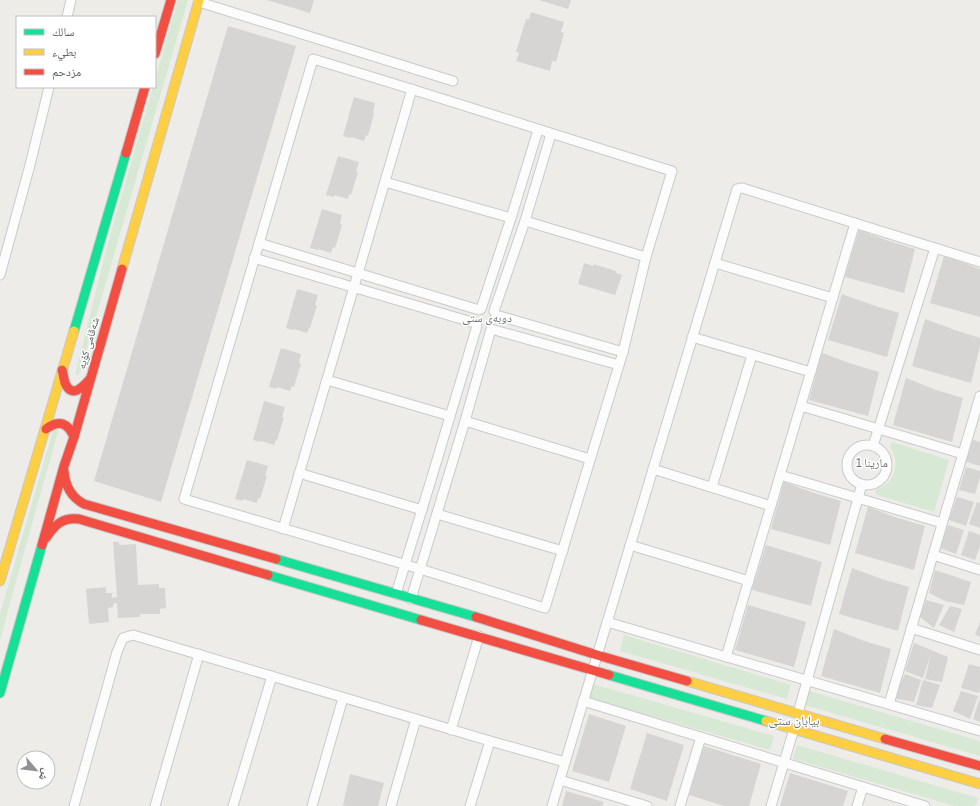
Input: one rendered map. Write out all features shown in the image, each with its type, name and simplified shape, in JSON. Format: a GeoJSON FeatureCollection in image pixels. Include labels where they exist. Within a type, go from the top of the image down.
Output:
{"type":"FeatureCollection","features":[{"type":"Feature","properties":{"kind":"main road"},"geometry":{"type":"LineString","coordinates":[[156,51],[171,0]]}},
{"type":"Feature","properties":{"kind":"main road","name":"شەقامی کۆیە"},"geometry":{"type":"LineString","coordinates":[[0,693],[64,466],[74,437],[199,1]]}},
{"type":"Feature","properties":{"kind":"main road","name":"شەقامی کۆیە"},"geometry":{"type":"LineString","coordinates":[[0,582],[145,88]]}},
{"type":"Feature","properties":{"kind":"main road"},"geometry":{"type":"LineString","coordinates":[[62,370],[67,386],[70,390],[81,390],[90,379]]}},
{"type":"Feature","properties":{"kind":"main road"},"geometry":{"type":"LineString","coordinates":[[46,429],[56,423],[63,424],[68,426],[74,437]]}},
{"type":"Feature","properties":{"kind":"main road"},"geometry":{"type":"LineString","coordinates":[[64,466],[64,476],[68,488],[72,496],[80,502],[468,615],[597,655],[980,766]]}},
{"type":"Feature","properties":{"kind":"main road"},"geometry":{"type":"LineString","coordinates":[[75,518],[80,502]]}},
{"type":"Feature","properties":{"kind":"main road"},"geometry":{"type":"LineString","coordinates":[[42,545],[54,527],[60,522],[66,519],[75,518],[980,784]]}},
{"type":"Feature","properties":{"kind":"main road"},"geometry":{"type":"LineString","coordinates":[[464,632],[468,615]]}},
{"type":"Feature","properties":{"kind":"main road"},"geometry":{"type":"LineString","coordinates":[[870,751],[874,735]]}},
{"type":"Feature","properties":{"kind":"street"},"geometry":{"type":"LineString","coordinates":[[67,16],[71,0]]}},
{"type":"Feature","properties":{"kind":"street"},"geometry":{"type":"LineString","coordinates":[[199,1],[453,81]]}},
{"type":"Feature","properties":{"kind":"street"},"geometry":{"type":"LineString","coordinates":[[313,59],[538,130],[672,172],[646,257],[623,352],[545,608],[420,569],[184,499],[313,59]]}},
{"type":"Feature","properties":{"kind":"street"},"geometry":{"type":"LineString","coordinates":[[0,275],[30,165],[49,88]]}},
{"type":"Feature","properties":{"kind":"street"},"geometry":{"type":"LineString","coordinates":[[283,529],[412,89]]}},
{"type":"Feature","properties":{"kind":"street"},"geometry":{"type":"LineString","coordinates":[[396,594],[450,416],[476,324],[475,316],[480,309],[538,130]]}},
{"type":"Feature","properties":{"kind":"street"},"geometry":{"type":"LineString","coordinates":[[411,599],[465,422],[491,329],[497,321],[495,313],[551,134]]}},
{"type":"Feature","properties":{"kind":"street"},"geometry":{"type":"LineString","coordinates":[[385,182],[510,218]]}},
{"type":"Feature","properties":{"kind":"street"},"geometry":{"type":"LineString","coordinates":[[552,806],[737,190],[740,188],[980,262]]}},
{"type":"Feature","properties":{"kind":"street"},"geometry":{"type":"LineString","coordinates":[[525,221],[646,257]]}},
{"type":"Feature","properties":{"kind":"street"},"geometry":{"type":"LineString","coordinates":[[726,657],[855,223]]}},
{"type":"Feature","properties":{"kind":"street"},"geometry":{"type":"LineString","coordinates":[[259,243],[480,309],[489,308],[495,313],[623,352]]}},
{"type":"Feature","properties":{"kind":"street"},"geometry":{"type":"LineString","coordinates":[[873,446],[935,248]]}},
{"type":"Feature","properties":{"kind":"street"},"geometry":{"type":"LineString","coordinates":[[254,258],[476,324],[479,328],[485,330],[491,329],[619,365]]}},
{"type":"Feature","properties":{"kind":"street"},"geometry":{"type":"LineString","coordinates":[[715,263],[833,298]]}},
{"type":"Feature","properties":{"kind":"street"},"geometry":{"type":"LineString","coordinates":[[692,337],[811,372]]}},
{"type":"Feature","properties":{"kind":"street"},"geometry":{"type":"LineString","coordinates":[[712,487],[752,355]]}},
{"type":"Feature","properties":{"kind":"street"},"geometry":{"type":"LineString","coordinates":[[327,380],[450,416]]}},
{"type":"Feature","properties":{"kind":"street"},"geometry":{"type":"LineString","coordinates":[[888,704],[963,454],[976,422],[980,396]]}},
{"type":"Feature","properties":{"kind":"street"},"geometry":{"type":"LineString","coordinates":[[801,406],[963,454]]}},
{"type":"Feature","properties":{"kind":"street"},"geometry":{"type":"LineString","coordinates":[[465,422],[590,459]]}},
{"type":"Feature","properties":{"kind":"street"},"geometry":{"type":"LineString","coordinates":[[868,445],[873,446],[880,449],[885,455],[887,468],[881,480],[868,485],[862,484],[852,477],[847,465],[848,459],[856,448],[868,445]]}},
{"type":"Feature","properties":{"kind":"street"},"geometry":{"type":"LineString","coordinates":[[653,469],[771,506]]}},
{"type":"Feature","properties":{"kind":"street"},"geometry":{"type":"LineString","coordinates":[[299,473],[422,510]]}},
{"type":"Feature","properties":{"kind":"street"},"geometry":{"type":"LineString","coordinates":[[780,475],[942,523]]}},
{"type":"Feature","properties":{"kind":"street"},"geometry":{"type":"LineString","coordinates":[[431,480],[446,484]]}},
{"type":"Feature","properties":{"kind":"street"},"geometry":{"type":"LineString","coordinates":[[798,713],[862,484]]}},
{"type":"Feature","properties":{"kind":"street"},"geometry":{"type":"LineString","coordinates":[[437,514],[562,551]]}},
{"type":"Feature","properties":{"kind":"street"},"geometry":{"type":"LineString","coordinates":[[630,545],[749,581]]}},
{"type":"Feature","properties":{"kind":"street"},"geometry":{"type":"LineString","coordinates":[[933,555],[980,570]]}},
{"type":"Feature","properties":{"kind":"street"},"geometry":{"type":"LineString","coordinates":[[607,622],[980,731]]}},
{"type":"Feature","properties":{"kind":"street"},"geometry":{"type":"LineString","coordinates":[[911,628],[980,650]]}},
{"type":"Feature","properties":{"kind":"street"},"geometry":{"type":"LineString","coordinates":[[74,806],[117,652],[123,638],[133,635],[451,730],[565,762]]}},
{"type":"Feature","properties":{"kind":"street"},"geometry":{"type":"LineString","coordinates":[[451,730],[479,636]]}},
{"type":"Feature","properties":{"kind":"street"},"geometry":{"type":"LineString","coordinates":[[155,806],[200,654]]}},
{"type":"Feature","properties":{"kind":"street"},"geometry":{"type":"LineString","coordinates":[[233,806],[272,676]]}},
{"type":"Feature","properties":{"kind":"street"},"geometry":{"type":"LineString","coordinates":[[312,806],[343,698]]}},
{"type":"Feature","properties":{"kind":"street"},"geometry":{"type":"LineString","coordinates":[[583,701],[926,806]]}},
{"type":"Feature","properties":{"kind":"street"},"geometry":{"type":"LineString","coordinates":[[391,806],[416,719]]}},
{"type":"Feature","properties":{"kind":"street"},"geometry":{"type":"LineString","coordinates":[[771,806],[794,729]]}},
{"type":"Feature","properties":{"kind":"street"},"geometry":{"type":"LineString","coordinates":[[680,806],[701,737]]}},
{"type":"Feature","properties":{"kind":"street"},"geometry":{"type":"LineString","coordinates":[[470,806],[490,741]]}},
{"type":"Feature","properties":{"kind":"street"},"geometry":{"type":"LineString","coordinates":[[560,780],[647,806]]}},
{"type":"Feature","properties":{"kind":"street"},"geometry":{"type":"LineString","coordinates":[[857,806],[863,787]]}},
{"type":"Feature","properties":{"kind":"green space"},"geometry":{"type":"Polygon","coordinates":[[[178,0],[188,0],[79,375],[75,375],[109,239],[153,88],[156,88],[156,77],[178,0]]]}},
{"type":"Feature","properties":{"kind":"green space"},"geometry":{"type":"Polygon","coordinates":[[[54,427],[59,428],[0,640],[0,614],[54,427]]]}},
{"type":"Feature","properties":{"kind":"green space"},"geometry":{"type":"Polygon","coordinates":[[[892,442],[949,460],[934,512],[877,495],[875,492],[884,486],[893,476],[896,463],[890,446],[892,442]]]}},
{"type":"Feature","properties":{"kind":"green space"},"geometry":{"type":"Polygon","coordinates":[[[624,635],[791,685],[787,699],[620,651],[624,635]]]}},
{"type":"Feature","properties":{"kind":"green space"},"geometry":{"type":"Polygon","coordinates":[[[593,684],[774,736],[770,750],[589,698],[593,684]]]}},
{"type":"Feature","properties":{"kind":"green space"},"geometry":{"type":"Polygon","coordinates":[[[809,691],[980,741],[980,756],[805,705],[809,691]]]}},
{"type":"Feature","properties":{"kind":"green space"},"geometry":{"type":"Polygon","coordinates":[[[797,745],[978,798],[975,806],[955,806],[793,759],[797,745]]]}},
{"type":"Feature","properties":{"kind":"building"},"geometry":{"type":"Polygon","coordinates":[[[267,0],[314,0],[310,13],[267,0]]]}},
{"type":"Feature","properties":{"kind":"building"},"geometry":{"type":"Polygon","coordinates":[[[539,0],[571,0],[568,9],[539,0]]]}},
{"type":"Feature","properties":{"kind":"building"},"geometry":{"type":"Polygon","coordinates":[[[531,12],[564,22],[561,32],[564,33],[556,62],[552,61],[550,71],[516,61],[519,53],[516,52],[526,19],[529,19],[531,12]]]}},
{"type":"Feature","properties":{"kind":"building"},"geometry":{"type":"Polygon","coordinates":[[[228,26],[296,46],[161,502],[94,481],[228,26]]]}},
{"type":"Feature","properties":{"kind":"building"},"geometry":{"type":"Polygon","coordinates":[[[354,97],[375,103],[368,136],[366,135],[364,141],[343,136],[354,97]]]}},
{"type":"Feature","properties":{"kind":"building"},"geometry":{"type":"Polygon","coordinates":[[[338,156],[359,162],[356,171],[358,172],[351,195],[349,194],[348,199],[334,195],[334,197],[326,195],[338,156]]]}},
{"type":"Feature","properties":{"kind":"building"},"geometry":{"type":"Polygon","coordinates":[[[322,209],[342,215],[340,224],[342,225],[335,248],[333,247],[331,253],[310,248],[322,209]]]}},
{"type":"Feature","properties":{"kind":"building"},"geometry":{"type":"Polygon","coordinates":[[[859,230],[915,249],[904,293],[845,277],[859,230]]]}},
{"type":"Feature","properties":{"kind":"building"},"geometry":{"type":"Polygon","coordinates":[[[944,256],[980,269],[980,317],[930,303],[944,256]]]}},
{"type":"Feature","properties":{"kind":"building"},"geometry":{"type":"Polygon","coordinates":[[[584,263],[593,266],[593,264],[616,271],[616,273],[622,275],[615,295],[578,284],[584,263]]]}},
{"type":"Feature","properties":{"kind":"building"},"geometry":{"type":"Polygon","coordinates":[[[297,289],[318,295],[315,305],[317,305],[307,333],[286,328],[297,289]]]}},
{"type":"Feature","properties":{"kind":"building"},"geometry":{"type":"Polygon","coordinates":[[[842,294],[899,313],[887,357],[828,340],[842,294]]]}},
{"type":"Feature","properties":{"kind":"building"},"geometry":{"type":"Polygon","coordinates":[[[925,319],[980,338],[980,346],[971,383],[912,366],[925,319]]]}},
{"type":"Feature","properties":{"kind":"building"},"geometry":{"type":"Polygon","coordinates":[[[281,348],[301,354],[299,363],[301,364],[294,387],[292,386],[290,391],[277,387],[277,389],[269,387],[281,348]]]}},
{"type":"Feature","properties":{"kind":"building"},"geometry":{"type":"Polygon","coordinates":[[[822,353],[879,372],[868,416],[809,400],[822,353]]]}},
{"type":"Feature","properties":{"kind":"building"},"geometry":{"type":"Polygon","coordinates":[[[906,378],[936,390],[963,398],[952,442],[893,425],[906,378]]]}},
{"type":"Feature","properties":{"kind":"building"},"geometry":{"type":"Polygon","coordinates":[[[264,401],[285,407],[282,417],[284,417],[274,445],[253,440],[264,401]]]}},
{"type":"Feature","properties":{"kind":"building"},"geometry":{"type":"Polygon","coordinates":[[[973,440],[980,442],[980,466],[966,462],[973,440]]]}},
{"type":"Feature","properties":{"kind":"building"},"geometry":{"type":"Polygon","coordinates":[[[247,460],[268,466],[265,475],[267,476],[260,499],[258,498],[257,503],[243,499],[243,501],[235,499],[247,460]]]}},
{"type":"Feature","properties":{"kind":"building"},"geometry":{"type":"Polygon","coordinates":[[[966,467],[980,471],[980,477],[975,494],[959,490],[966,467]]]}},
{"type":"Feature","properties":{"kind":"building"},"geometry":{"type":"Polygon","coordinates":[[[784,482],[841,501],[830,545],[771,529],[784,482]]]}},
{"type":"Feature","properties":{"kind":"building"},"geometry":{"type":"Polygon","coordinates":[[[957,497],[974,502],[966,526],[949,520],[957,497]]]}},
{"type":"Feature","properties":{"kind":"building"},"geometry":{"type":"Polygon","coordinates":[[[977,502],[980,503],[980,528],[969,524],[977,502]]]}},
{"type":"Feature","properties":{"kind":"building"},"geometry":{"type":"Polygon","coordinates":[[[868,507],[925,526],[914,570],[855,553],[868,507]]]}},
{"type":"Feature","properties":{"kind":"building"},"geometry":{"type":"Polygon","coordinates":[[[948,525],[964,530],[956,554],[940,548],[948,525]]]}},
{"type":"Feature","properties":{"kind":"building"},"geometry":{"type":"Polygon","coordinates":[[[969,531],[980,535],[980,546],[975,560],[961,555],[969,531]]]}},
{"type":"Feature","properties":{"kind":"building"},"geometry":{"type":"Polygon","coordinates":[[[113,542],[119,542],[119,545],[136,544],[138,585],[159,584],[159,588],[165,588],[166,608],[160,609],[160,614],[140,614],[140,617],[118,618],[117,603],[113,604],[113,607],[108,608],[109,622],[89,624],[86,589],[106,587],[106,593],[112,593],[112,598],[117,597],[113,542]]]}},
{"type":"Feature","properties":{"kind":"building"},"geometry":{"type":"Polygon","coordinates":[[[766,545],[822,562],[811,606],[752,590],[766,545]]]}},
{"type":"Feature","properties":{"kind":"building"},"geometry":{"type":"Polygon","coordinates":[[[852,568],[909,587],[898,631],[839,614],[852,568]]]}},
{"type":"Feature","properties":{"kind":"building"},"geometry":{"type":"Polygon","coordinates":[[[935,570],[971,582],[964,605],[945,601],[929,593],[935,570]]]}},
{"type":"Feature","properties":{"kind":"building"},"geometry":{"type":"Polygon","coordinates":[[[926,600],[944,605],[934,628],[920,617],[926,600]]]}},
{"type":"Feature","properties":{"kind":"building"},"geometry":{"type":"Polygon","coordinates":[[[748,605],[806,622],[794,667],[735,650],[748,605]]]}},
{"type":"Feature","properties":{"kind":"building"},"geometry":{"type":"Polygon","coordinates":[[[950,606],[962,609],[954,632],[939,625],[950,606]]]}},
{"type":"Feature","properties":{"kind":"building"},"geometry":{"type":"Polygon","coordinates":[[[980,622],[980,637],[975,634],[980,622]]]}},
{"type":"Feature","properties":{"kind":"building"},"geometry":{"type":"Polygon","coordinates":[[[834,629],[864,641],[891,649],[880,693],[821,676],[834,629]]]}},
{"type":"Feature","properties":{"kind":"building"},"geometry":{"type":"Polygon","coordinates":[[[914,643],[948,657],[942,682],[925,679],[931,654],[923,678],[905,671],[914,643]]]}},
{"type":"Feature","properties":{"kind":"building"},"geometry":{"type":"Polygon","coordinates":[[[969,664],[980,667],[979,693],[961,688],[969,664]]]}},
{"type":"Feature","properties":{"kind":"building"},"geometry":{"type":"Polygon","coordinates":[[[905,674],[921,680],[914,702],[894,698],[905,674]]]}},
{"type":"Feature","properties":{"kind":"building"},"geometry":{"type":"Polygon","coordinates":[[[923,680],[940,685],[932,708],[916,705],[923,680]]]}},
{"type":"Feature","properties":{"kind":"building"},"geometry":{"type":"Polygon","coordinates":[[[961,691],[978,696],[970,719],[953,711],[961,691]]]}},
{"type":"Feature","properties":{"kind":"building"},"geometry":{"type":"Polygon","coordinates":[[[980,698],[980,722],[973,719],[980,698]]]}},
{"type":"Feature","properties":{"kind":"building"},"geometry":{"type":"Polygon","coordinates":[[[589,714],[626,726],[609,782],[572,771],[589,714]]]}},
{"type":"Feature","properties":{"kind":"building"},"geometry":{"type":"Polygon","coordinates":[[[647,733],[684,745],[667,801],[630,789],[647,733]]]}},
{"type":"Feature","properties":{"kind":"building"},"geometry":{"type":"Polygon","coordinates":[[[704,746],[761,764],[749,806],[724,806],[689,795],[704,746]]]}},
{"type":"Feature","properties":{"kind":"building"},"geometry":{"type":"Polygon","coordinates":[[[790,773],[848,791],[843,806],[780,806],[790,773]]]}},
{"type":"Feature","properties":{"kind":"building"},"geometry":{"type":"Polygon","coordinates":[[[350,774],[384,783],[378,806],[343,805],[350,774]]]}},
{"type":"Feature","properties":{"kind":"building"},"geometry":{"type":"Polygon","coordinates":[[[566,791],[604,802],[602,806],[562,806],[566,791]]]}},
{"type":"Feature","properties":{"kind":"traffic: fast"},"geometry":{"type":"LineString","coordinates":[[74,331],[126,153]]}},
{"type":"Feature","properties":{"kind":"traffic: fast"},"geometry":{"type":"LineString","coordinates":[[0,693],[42,545]]}},
{"type":"Feature","properties":{"kind":"traffic: fast"},"geometry":{"type":"LineString","coordinates":[[276,559],[476,617]]}},
{"type":"Feature","properties":{"kind":"traffic: fast"},"geometry":{"type":"LineString","coordinates":[[268,575],[421,620]]}},
{"type":"Feature","properties":{"kind":"traffic: fast"},"geometry":{"type":"LineString","coordinates":[[609,675],[766,721]]}},
{"type":"Feature","properties":{"kind":"traffic: slow"},"geometry":{"type":"LineString","coordinates":[[122,269],[199,0]]}},
{"type":"Feature","properties":{"kind":"traffic: slow"},"geometry":{"type":"LineString","coordinates":[[0,581],[74,331]]}},
{"type":"Feature","properties":{"kind":"traffic: slow"},"geometry":{"type":"LineString","coordinates":[[687,681],[885,739]]}},
{"type":"Feature","properties":{"kind":"traffic: slow"},"geometry":{"type":"LineString","coordinates":[[766,721],[980,784]]}},
{"type":"Feature","properties":{"kind":"traffic: jam"},"geometry":{"type":"LineString","coordinates":[[156,51],[171,0]]}},
{"type":"Feature","properties":{"kind":"traffic: jam"},"geometry":{"type":"LineString","coordinates":[[126,153],[145,88]]}},
{"type":"Feature","properties":{"kind":"traffic: jam"},"geometry":{"type":"LineString","coordinates":[[42,545],[122,269]]}},
{"type":"Feature","properties":{"kind":"traffic: jam"},"geometry":{"type":"LineString","coordinates":[[62,370],[65,383],[68,388],[74,391],[81,388],[90,379]]}},
{"type":"Feature","properties":{"kind":"traffic: jam"},"geometry":{"type":"LineString","coordinates":[[46,429],[55,424],[63,424],[69,428],[74,437]]}},
{"type":"Feature","properties":{"kind":"traffic: jam"},"geometry":{"type":"LineString","coordinates":[[64,471],[67,486],[72,494],[84,504],[276,559]]}},
{"type":"Feature","properties":{"kind":"traffic: jam"},"geometry":{"type":"LineString","coordinates":[[46,538],[53,529],[63,521],[68,519],[79,519],[268,575]]}},
{"type":"Feature","properties":{"kind":"traffic: jam"},"geometry":{"type":"LineString","coordinates":[[476,617],[597,655],[687,681]]}},
{"type":"Feature","properties":{"kind":"traffic: jam"},"geometry":{"type":"LineString","coordinates":[[421,620],[609,675]]}},
{"type":"Feature","properties":{"kind":"traffic: jam"},"geometry":{"type":"LineString","coordinates":[[885,739],[980,766]]}},
{"type":"Feature","properties":{"kind":"district","name":"دوبه‌ی ستی"},"geometry":{"type":"Point","coordinates":[487,318]}},
{"type":"Feature","properties":{"kind":"district","name":"مارینا 1"},"geometry":{"type":"Point","coordinates":[872,463]}},
{"type":"Feature","properties":{"kind":"district","name":"بیابان ستی"},"geometry":{"type":"Point","coordinates":[794,720]}}]}
